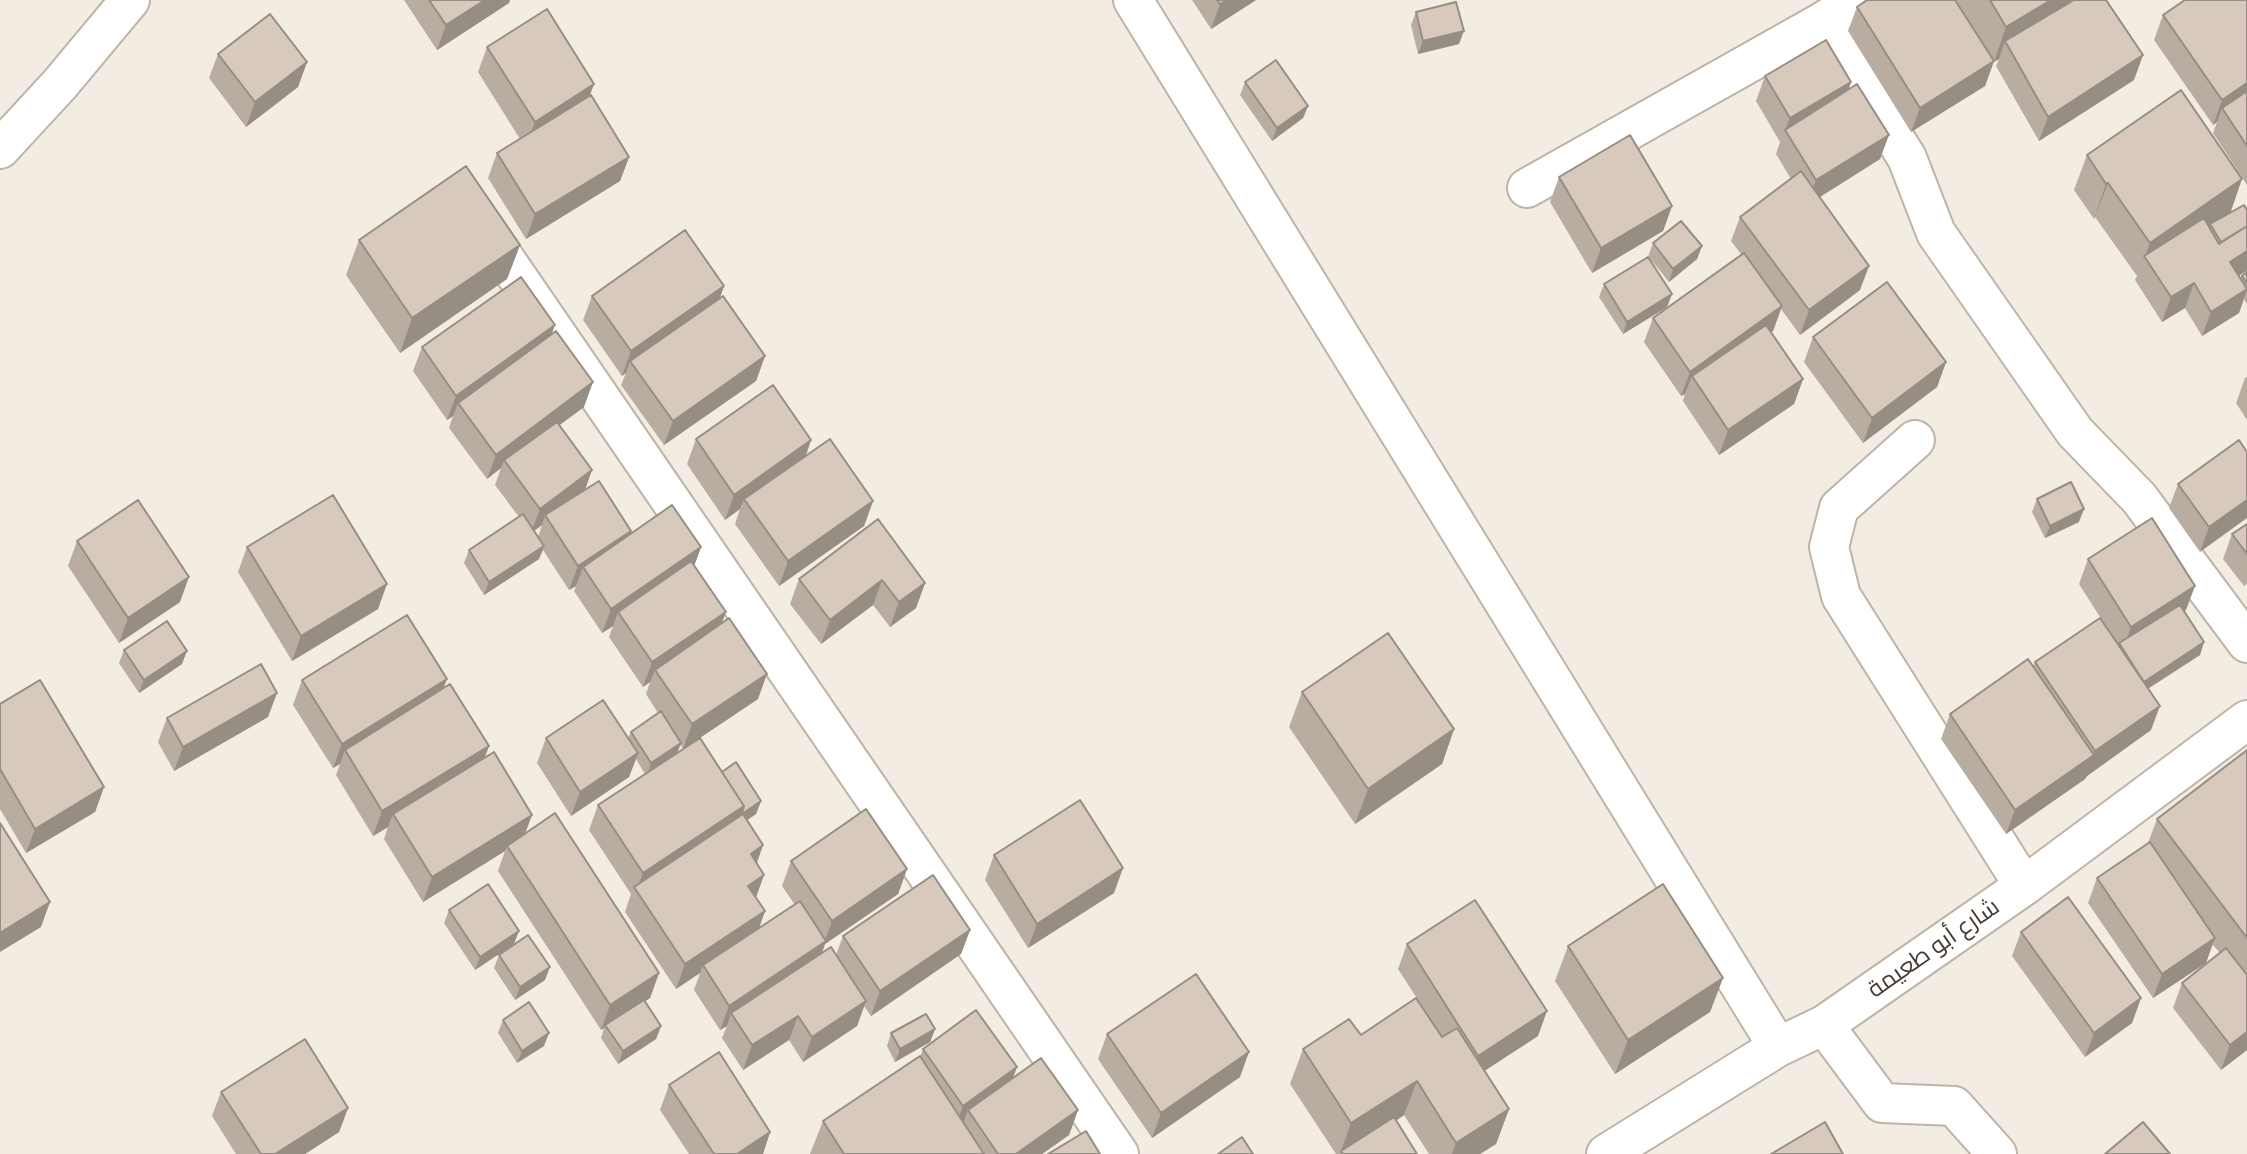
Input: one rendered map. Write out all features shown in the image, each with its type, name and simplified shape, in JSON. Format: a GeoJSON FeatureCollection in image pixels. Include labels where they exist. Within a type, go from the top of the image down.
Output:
{"type":"FeatureCollection","features":[{"type":"Feature","properties":{"kind":"street"},"geometry":{"type":"LineString","coordinates":[[0,149],[60,84],[130,0]]}},
{"type":"Feature","properties":{"kind":"street"},"geometry":{"type":"LineString","coordinates":[[1133,0],[1777,1047]]}},
{"type":"Feature","properties":{"kind":"street"},"geometry":{"type":"LineString","coordinates":[[1527,188],[1858,0]]}},
{"type":"Feature","properties":{"kind":"street"},"geometry":{"type":"LineString","coordinates":[[1822,22],[1907,158],[1936,233],[2075,432],[2139,498],[2247,643]]}},
{"type":"Feature","properties":{"kind":"street"},"geometry":{"type":"LineString","coordinates":[[482,225],[1119,1154]]}},
{"type":"Feature","properties":{"kind":"street"},"geometry":{"type":"LineString","coordinates":[[1915,440],[1839,508],[1829,547],[1841,596],[2024,886]]}},
{"type":"Feature","properties":{"kind":"street","name":"شارع أبو طعيمة"},"geometry":{"type":"LineString","coordinates":[[1606,1154],[1777,1047],[1824,1026],[2024,886],[2247,720]]}},
{"type":"Feature","properties":{"kind":"street"},"geometry":{"type":"LineString","coordinates":[[1824,1026],[1882,1103],[1954,1106],[1997,1154]]}},
{"type":"Feature","properties":{"kind":"building"},"geometry":{"type":"Polygon","coordinates":[[[429,0],[485,0],[446,25],[429,0]]]}},
{"type":"Feature","properties":{"kind":"building"},"geometry":{"type":"Polygon","coordinates":[[[1867,0],[1955,0],[1994,61],[1920,108],[1857,7],[1867,0]]]}},
{"type":"Feature","properties":{"kind":"building"},"geometry":{"type":"Polygon","coordinates":[[[1990,0],[2051,0],[2006,27],[1990,0]]]}},
{"type":"Feature","properties":{"kind":"building"},"geometry":{"type":"Polygon","coordinates":[[[2074,0],[2106,0],[2143,55],[2048,117],[2005,41],[2074,0]]]}},
{"type":"Feature","properties":{"kind":"building"},"geometry":{"type":"Polygon","coordinates":[[[2185,0],[2247,0],[2247,83],[2222,100],[2163,15],[2185,0]]]}},
{"type":"Feature","properties":{"kind":"building"},"geometry":{"type":"Polygon","coordinates":[[[1456,2],[1464,31],[1423,41],[1416,12],[1456,2]]]}},
{"type":"Feature","properties":{"kind":"building"},"geometry":{"type":"Polygon","coordinates":[[[547,9],[594,84],[535,122],[487,47],[547,9]]]}},
{"type":"Feature","properties":{"kind":"building"},"geometry":{"type":"Polygon","coordinates":[[[270,14],[307,62],[255,102],[218,54],[270,14]]]}},
{"type":"Feature","properties":{"kind":"building"},"geometry":{"type":"Polygon","coordinates":[[[1826,40],[1851,82],[1790,118],[1765,76],[1826,40]]]}},
{"type":"Feature","properties":{"kind":"building"},"geometry":{"type":"Polygon","coordinates":[[[1276,60],[1308,106],[1277,128],[1245,82],[1276,60]]]}},
{"type":"Feature","properties":{"kind":"building"},"geometry":{"type":"Polygon","coordinates":[[[1857,84],[1889,135],[1816,180],[1785,130],[1857,84]]]}},
{"type":"Feature","properties":{"kind":"building"},"geometry":{"type":"Polygon","coordinates":[[[2181,90],[2242,179],[2150,243],[2087,155],[2181,90]]]}},
{"type":"Feature","properties":{"kind":"building"},"geometry":{"type":"Polygon","coordinates":[[[2247,91],[2247,146],[2222,108],[2247,91]]]}},
{"type":"Feature","properties":{"kind":"building"},"geometry":{"type":"Polygon","coordinates":[[[591,95],[629,157],[535,214],[497,153],[591,95]]]}},
{"type":"Feature","properties":{"kind":"building"},"geometry":{"type":"Polygon","coordinates":[[[1630,135],[1672,206],[1601,248],[1559,177],[1630,135]]]}},
{"type":"Feature","properties":{"kind":"building"},"geometry":{"type":"Polygon","coordinates":[[[466,166],[520,245],[412,318],[359,240],[466,166]]]}},
{"type":"Feature","properties":{"kind":"building"},"geometry":{"type":"Polygon","coordinates":[[[1801,171],[1869,266],[1809,310],[1740,217],[1801,171]]]}},
{"type":"Feature","properties":{"kind":"building"},"geometry":{"type":"Polygon","coordinates":[[[2244,205],[2247,210],[2247,226],[2221,242],[2210,224],[2244,205]]]}},
{"type":"Feature","properties":{"kind":"building"},"geometry":{"type":"Polygon","coordinates":[[[2204,218],[2219,244],[2247,226],[2247,251],[2230,262],[2247,289],[2211,312],[2194,283],[2171,297],[2144,256],[2204,218]]]}},
{"type":"Feature","properties":{"kind":"building"},"geometry":{"type":"Polygon","coordinates":[[[1681,221],[1702,246],[1673,269],[1653,243],[1681,221]]]}},
{"type":"Feature","properties":{"kind":"building"},"geometry":{"type":"Polygon","coordinates":[[[685,230],[724,286],[631,351],[592,296],[685,230]]]}},
{"type":"Feature","properties":{"kind":"building"},"geometry":{"type":"Polygon","coordinates":[[[1744,253],[1782,306],[1690,372],[1653,318],[1744,253]]]}},
{"type":"Feature","properties":{"kind":"building"},"geometry":{"type":"Polygon","coordinates":[[[1648,257],[1672,294],[1627,322],[1604,284],[1648,257]]]}},
{"type":"Feature","properties":{"kind":"building"},"geometry":{"type":"Polygon","coordinates":[[[521,277],[555,325],[456,396],[422,347],[521,277]]]}},
{"type":"Feature","properties":{"kind":"building"},"geometry":{"type":"Polygon","coordinates":[[[1887,282],[1946,362],[1872,418],[1813,337],[1887,282]]]}},
{"type":"Feature","properties":{"kind":"building"},"geometry":{"type":"Polygon","coordinates":[[[723,296],[765,356],[673,421],[630,361],[723,296]]]}},
{"type":"Feature","properties":{"kind":"building"},"geometry":{"type":"Polygon","coordinates":[[[1766,325],[1803,379],[1728,430],[1692,376],[1766,325]]]}},
{"type":"Feature","properties":{"kind":"building"},"geometry":{"type":"Polygon","coordinates":[[[556,331],[593,382],[496,455],[458,403],[556,331]]]}},
{"type":"Feature","properties":{"kind":"building"},"geometry":{"type":"Polygon","coordinates":[[[773,385],[811,440],[734,495],[696,439],[773,385]]]}},
{"type":"Feature","properties":{"kind":"building"},"geometry":{"type":"Polygon","coordinates":[[[557,422],[592,470],[540,509],[504,460],[557,422]]]}},
{"type":"Feature","properties":{"kind":"building"},"geometry":{"type":"Polygon","coordinates":[[[830,439],[873,501],[788,561],[744,499],[830,439]]]}},
{"type":"Feature","properties":{"kind":"building"},"geometry":{"type":"Polygon","coordinates":[[[2239,440],[2247,452],[2247,500],[2209,527],[2178,484],[2239,440]]]}},
{"type":"Feature","properties":{"kind":"building"},"geometry":{"type":"Polygon","coordinates":[[[599,481],[631,531],[578,566],[545,515],[599,481]]]}},
{"type":"Feature","properties":{"kind":"building"},"geometry":{"type":"Polygon","coordinates":[[[2071,482],[2084,509],[2050,526],[2037,499],[2071,482]]]}},
{"type":"Feature","properties":{"kind":"building"},"geometry":{"type":"Polygon","coordinates":[[[333,495],[387,584],[301,636],[247,547],[333,495]]]}},
{"type":"Feature","properties":{"kind":"building"},"geometry":{"type":"Polygon","coordinates":[[[138,500],[189,577],[128,618],[77,541],[138,500]]]}},
{"type":"Feature","properties":{"kind":"building"},"geometry":{"type":"Polygon","coordinates":[[[672,505],[701,547],[611,609],[583,567],[672,505]]]}},
{"type":"Feature","properties":{"kind":"building"},"geometry":{"type":"Polygon","coordinates":[[[523,514],[544,546],[489,582],[469,550],[523,514]]]}},
{"type":"Feature","properties":{"kind":"building"},"geometry":{"type":"Polygon","coordinates":[[[2152,518],[2195,586],[2131,627],[2088,559],[2152,518]]]}},
{"type":"Feature","properties":{"kind":"building"},"geometry":{"type":"Polygon","coordinates":[[[878,519],[925,583],[899,602],[882,580],[830,620],[799,579],[878,519]]]}},
{"type":"Feature","properties":{"kind":"building"},"geometry":{"type":"Polygon","coordinates":[[[2247,524],[2247,554],[2232,534],[2247,524]]]}},
{"type":"Feature","properties":{"kind":"building"},"geometry":{"type":"Polygon","coordinates":[[[691,561],[726,612],[652,662],[618,612],[691,561]]]}},
{"type":"Feature","properties":{"kind":"building"},"geometry":{"type":"Polygon","coordinates":[[[2180,605],[2204,642],[2144,682],[2119,643],[2180,605]]]}},
{"type":"Feature","properties":{"kind":"building"},"geometry":{"type":"Polygon","coordinates":[[[407,615],[447,679],[342,744],[302,680],[407,615]]]}},
{"type":"Feature","properties":{"kind":"building"},"geometry":{"type":"Polygon","coordinates":[[[729,618],[767,674],[692,724],[655,670],[729,618]]]}},
{"type":"Feature","properties":{"kind":"building"},"geometry":{"type":"Polygon","coordinates":[[[2100,618],[2160,706],[2095,751],[2035,662],[2100,618]]]}},
{"type":"Feature","properties":{"kind":"building"},"geometry":{"type":"Polygon","coordinates":[[[167,621],[187,651],[144,680],[124,650],[167,621]]]}},
{"type":"Feature","properties":{"kind":"building"},"geometry":{"type":"Polygon","coordinates":[[[1388,633],[1454,729],[1368,789],[1302,692],[1388,633]]]}},
{"type":"Feature","properties":{"kind":"building"},"geometry":{"type":"Polygon","coordinates":[[[2028,659],[2094,755],[2015,810],[1950,714],[2028,659]]]}},
{"type":"Feature","properties":{"kind":"building"},"geometry":{"type":"Polygon","coordinates":[[[261,664],[277,693],[183,747],[167,718],[261,664]]]}},
{"type":"Feature","properties":{"kind":"building"},"geometry":{"type":"Polygon","coordinates":[[[40,680],[104,787],[35,829],[0,769],[0,704],[40,680]]]}},
{"type":"Feature","properties":{"kind":"building"},"geometry":{"type":"Polygon","coordinates":[[[450,684],[489,746],[382,811],[345,750],[450,684]]]}},
{"type":"Feature","properties":{"kind":"building"},"geometry":{"type":"Polygon","coordinates":[[[603,700],[638,753],[580,792],[546,738],[603,700]]]}},
{"type":"Feature","properties":{"kind":"building"},"geometry":{"type":"Polygon","coordinates":[[[661,711],[681,743],[651,763],[631,732],[661,711]]]}},
{"type":"Feature","properties":{"kind":"building"},"geometry":{"type":"Polygon","coordinates":[[[700,738],[744,806],[643,873],[598,805],[700,738]]]}},
{"type":"Feature","properties":{"kind":"building"},"geometry":{"type":"Polygon","coordinates":[[[2247,750],[2247,938],[2157,819],[2247,750]]]}},
{"type":"Feature","properties":{"kind":"building"},"geometry":{"type":"Polygon","coordinates":[[[494,752],[532,815],[432,877],[393,814],[494,752]]]}},
{"type":"Feature","properties":{"kind":"building"},"geometry":{"type":"Polygon","coordinates":[[[736,762],[761,801],[742,814],[744,806],[722,772],[736,762]]]}},
{"type":"Feature","properties":{"kind":"building"},"geometry":{"type":"Polygon","coordinates":[[[1080,800],[1123,868],[1037,924],[994,855],[1080,800]]]}},
{"type":"Feature","properties":{"kind":"building"},"geometry":{"type":"Polygon","coordinates":[[[866,809],[907,869],[832,921],[791,861],[866,809]]]}},
{"type":"Feature","properties":{"kind":"building"},"geometry":{"type":"Polygon","coordinates":[[[555,813],[659,973],[610,1005],[507,846],[555,813]]]}},
{"type":"Feature","properties":{"kind":"building"},"geometry":{"type":"Polygon","coordinates":[[[743,814],[763,845],[751,854],[764,875],[748,886],[765,911],[685,964],[634,887],[743,814]]]}},
{"type":"Feature","properties":{"kind":"building"},"geometry":{"type":"Polygon","coordinates":[[[0,823],[50,902],[0,933],[0,823]]]}},
{"type":"Feature","properties":{"kind":"building"},"geometry":{"type":"Polygon","coordinates":[[[2150,842],[2215,938],[2162,974],[2097,878],[2150,842]]]}},
{"type":"Feature","properties":{"kind":"building"},"geometry":{"type":"Polygon","coordinates":[[[933,875],[970,930],[880,991],[843,936],[933,875]]]}},
{"type":"Feature","properties":{"kind":"building"},"geometry":{"type":"Polygon","coordinates":[[[488,884],[519,931],[480,957],[449,910],[488,884]]]}},
{"type":"Feature","properties":{"kind":"building"},"geometry":{"type":"Polygon","coordinates":[[[1663,884],[1723,978],[1628,1040],[1568,946],[1663,884]]]}},
{"type":"Feature","properties":{"kind":"building"},"geometry":{"type":"Polygon","coordinates":[[[2068,897],[2141,998],[2094,1033],[2021,932],[2068,897]]]}},
{"type":"Feature","properties":{"kind":"building"},"geometry":{"type":"Polygon","coordinates":[[[1475,900],[1547,1011],[1478,1056],[1407,944],[1475,900]]]}},
{"type":"Feature","properties":{"kind":"building"},"geometry":{"type":"Polygon","coordinates":[[[800,901],[826,941],[729,1006],[703,965],[800,901]]]}},
{"type":"Feature","properties":{"kind":"building"},"geometry":{"type":"Polygon","coordinates":[[[528,935],[550,967],[520,987],[499,955],[528,935]]]}},
{"type":"Feature","properties":{"kind":"building"},"geometry":{"type":"Polygon","coordinates":[[[831,947],[866,1001],[812,1037],[798,1016],[752,1045],[731,1013],[831,947]]]}},
{"type":"Feature","properties":{"kind":"building"},"geometry":{"type":"Polygon","coordinates":[[[2226,948],[2247,975],[2247,1032],[2230,1045],[2182,983],[2226,948]]]}},
{"type":"Feature","properties":{"kind":"building"},"geometry":{"type":"Polygon","coordinates":[[[1196,974],[1249,1052],[1161,1113],[1107,1034],[1196,974]]]}},
{"type":"Feature","properties":{"kind":"building"},"geometry":{"type":"Polygon","coordinates":[[[1416,998],[1442,1037],[1457,1028],[1509,1109],[1456,1143],[1417,1081],[1351,1123],[1303,1049],[1349,1019],[1361,1035],[1416,998]]]}},
{"type":"Feature","properties":{"kind":"building"},"geometry":{"type":"Polygon","coordinates":[[[644,1000],[661,1026],[623,1051],[605,1025],[644,1000]]]}},
{"type":"Feature","properties":{"kind":"building"},"geometry":{"type":"Polygon","coordinates":[[[529,1002],[549,1033],[522,1051],[503,1020],[529,1002]]]}},
{"type":"Feature","properties":{"kind":"building"},"geometry":{"type":"Polygon","coordinates":[[[976,1010],[1017,1067],[963,1106],[923,1049],[976,1010]]]}},
{"type":"Feature","properties":{"kind":"building"},"geometry":{"type":"Polygon","coordinates":[[[926,1014],[935,1029],[900,1049],[891,1033],[926,1014]]]}},
{"type":"Feature","properties":{"kind":"building"},"geometry":{"type":"Polygon","coordinates":[[[305,1039],[348,1108],[275,1154],[261,1154],[221,1092],[305,1039]]]}},
{"type":"Feature","properties":{"kind":"building"},"geometry":{"type":"Polygon","coordinates":[[[719,1052],[770,1132],[737,1154],[714,1154],[669,1085],[719,1052]]]}},
{"type":"Feature","properties":{"kind":"building"},"geometry":{"type":"Polygon","coordinates":[[[920,1056],[984,1154],[844,1154],[823,1121],[920,1056]]]}},
{"type":"Feature","properties":{"kind":"building"},"geometry":{"type":"Polygon","coordinates":[[[1041,1058],[1078,1110],[1016,1154],[998,1154],[968,1110],[1041,1058]]]}},
{"type":"Feature","properties":{"kind":"building"},"geometry":{"type":"Polygon","coordinates":[[[1394,1117],[1417,1154],[1343,1154],[1341,1151],[1394,1117]]]}},
{"type":"Feature","properties":{"kind":"building"},"geometry":{"type":"Polygon","coordinates":[[[1825,1122],[1843,1154],[1771,1154],[1825,1122]]]}},
{"type":"Feature","properties":{"kind":"building"},"geometry":{"type":"Polygon","coordinates":[[[2143,1122],[2170,1154],[2105,1154],[2143,1122]]]}},
{"type":"Feature","properties":{"kind":"building"},"geometry":{"type":"Polygon","coordinates":[[[1086,1131],[1100,1154],[1048,1154],[1086,1131]]]}},
{"type":"Feature","properties":{"kind":"building"},"geometry":{"type":"Polygon","coordinates":[[[1242,1137],[1253,1154],[1218,1154],[1242,1137]]]}}]}
